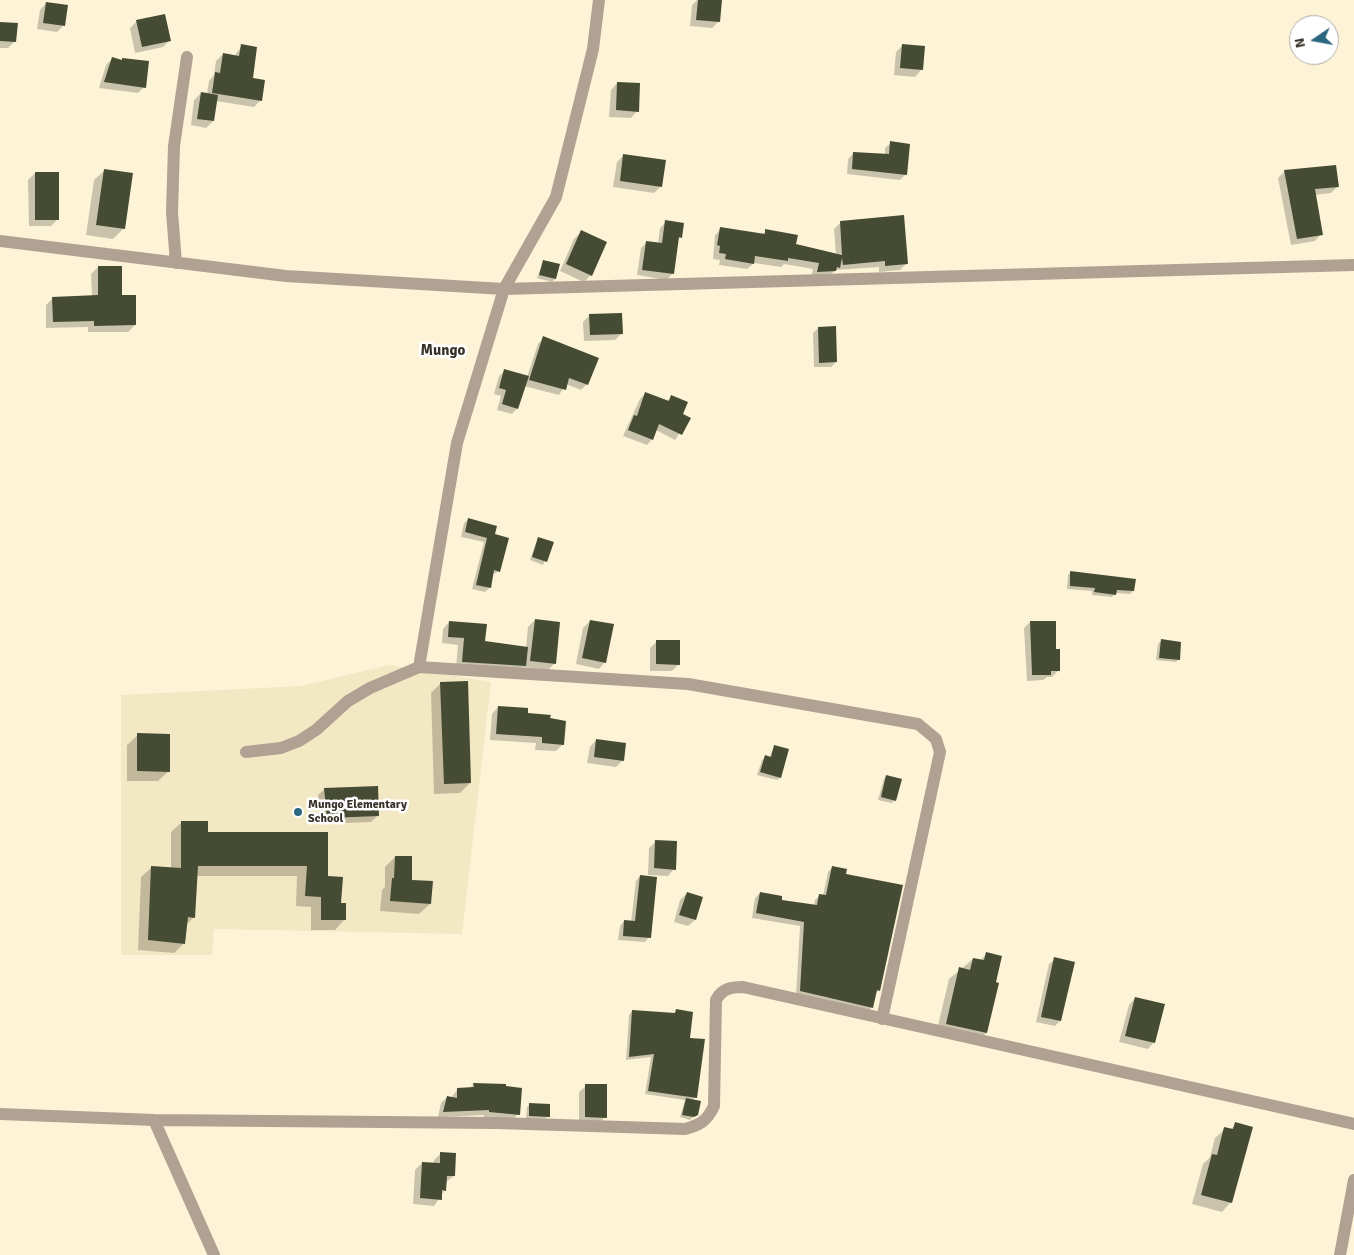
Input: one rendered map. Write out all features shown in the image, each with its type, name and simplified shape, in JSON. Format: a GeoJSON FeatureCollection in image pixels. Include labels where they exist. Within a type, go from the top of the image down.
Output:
{"type":"FeatureCollection","features":[{"type":"Feature","properties":{"kind":"street"},"geometry":{"type":"LineString","coordinates":[[419,667],[457,443],[504,289],[556,197],[593,49],[599,0]]}},
{"type":"Feature","properties":{"kind":"street"},"geometry":{"type":"LineString","coordinates":[[176,262],[172,212],[174,146],[187,57]]}},
{"type":"Feature","properties":{"kind":"street"},"geometry":{"type":"LineString","coordinates":[[0,241],[286,276],[504,289],[1354,265]]}},
{"type":"Feature","properties":{"kind":"street"},"geometry":{"type":"LineString","coordinates":[[246,752],[281,748],[298,741],[316,730],[348,702],[370,688],[419,667],[688,684],[918,724],[929,731],[936,739],[940,752],[882,1019]]}},
{"type":"Feature","properties":{"kind":"street"},"geometry":{"type":"LineString","coordinates":[[0,1114],[154,1120],[497,1123],[685,1129],[699,1126],[709,1117],[714,1106],[716,1000],[720,992],[731,987],[743,987],[1354,1124]]}},
{"type":"Feature","properties":{"kind":"street"},"geometry":{"type":"LineString","coordinates":[[154,1120],[214,1255]]}},
{"type":"Feature","properties":{"kind":"street"},"geometry":{"type":"LineString","coordinates":[[1340,1255],[1354,1180]]}},
{"type":"Feature","properties":{"kind":"shaded area","name":"Mungo Elementary School"},"geometry":{"type":"Polygon","coordinates":[[[389,665],[491,682],[462,934],[214,929],[212,955],[121,955],[121,695],[301,686],[389,665]]]}},
{"type":"Feature","properties":{"kind":"building"},"geometry":{"type":"Polygon","coordinates":[[[698,0],[722,0],[720,22],[696,20],[698,0]]]}},
{"type":"Feature","properties":{"kind":"building"},"geometry":{"type":"Polygon","coordinates":[[[46,2],[68,5],[65,26],[43,23],[46,2]]]}},
{"type":"Feature","properties":{"kind":"building"},"geometry":{"type":"Polygon","coordinates":[[[165,14],[171,41],[142,47],[136,20],[165,14]]]}},
{"type":"Feature","properties":{"kind":"building"},"geometry":{"type":"Polygon","coordinates":[[[0,22],[18,23],[16,42],[0,41],[0,22]]]}},
{"type":"Feature","properties":{"kind":"building"},"geometry":{"type":"Polygon","coordinates":[[[241,44],[257,47],[253,78],[265,80],[262,101],[212,93],[215,72],[220,73],[223,53],[239,56],[241,44]]]}},
{"type":"Feature","properties":{"kind":"building"},"geometry":{"type":"Polygon","coordinates":[[[902,44],[925,46],[923,70],[900,68],[902,44]]]}},
{"type":"Feature","properties":{"kind":"building"},"geometry":{"type":"Polygon","coordinates":[[[112,57],[122,60],[122,58],[149,61],[146,88],[104,82],[112,57]]]}},
{"type":"Feature","properties":{"kind":"building"},"geometry":{"type":"Polygon","coordinates":[[[617,82],[640,83],[639,112],[616,110],[617,82]]]}},
{"type":"Feature","properties":{"kind":"building"},"geometry":{"type":"Polygon","coordinates":[[[201,92],[218,95],[214,121],[197,119],[201,92]]]}},
{"type":"Feature","properties":{"kind":"building"},"geometry":{"type":"Polygon","coordinates":[[[890,141],[910,144],[907,175],[852,169],[853,152],[889,154],[890,141]]]}},
{"type":"Feature","properties":{"kind":"building"},"geometry":{"type":"Polygon","coordinates":[[[623,154],[666,160],[662,187],[620,181],[623,154]]]}},
{"type":"Feature","properties":{"kind":"building"},"geometry":{"type":"Polygon","coordinates":[[[1336,165],[1339,187],[1315,189],[1323,235],[1297,239],[1284,170],[1336,165]]]}},
{"type":"Feature","properties":{"kind":"building"},"geometry":{"type":"Polygon","coordinates":[[[104,169],[133,173],[125,229],[96,225],[104,169]]]}},
{"type":"Feature","properties":{"kind":"building"},"geometry":{"type":"Polygon","coordinates":[[[35,172],[59,172],[59,220],[35,220],[35,172]]]}},
{"type":"Feature","properties":{"kind":"building"},"geometry":{"type":"Polygon","coordinates":[[[904,215],[908,264],[885,266],[885,261],[843,265],[842,258],[840,268],[837,267],[836,271],[817,272],[819,263],[788,258],[788,261],[755,256],[754,264],[725,259],[726,254],[719,253],[720,246],[717,245],[720,227],[765,234],[765,229],[798,235],[796,244],[842,255],[840,221],[904,215]]]}},
{"type":"Feature","properties":{"kind":"building"},"geometry":{"type":"Polygon","coordinates":[[[665,220],[684,223],[682,238],[679,237],[674,274],[642,270],[646,241],[662,243],[665,220]]]}},
{"type":"Feature","properties":{"kind":"building"},"geometry":{"type":"Polygon","coordinates":[[[581,230],[607,242],[592,276],[566,264],[581,230]]]}},
{"type":"Feature","properties":{"kind":"building"},"geometry":{"type":"Polygon","coordinates":[[[543,260],[560,264],[556,279],[539,275],[543,260]]]}},
{"type":"Feature","properties":{"kind":"building"},"geometry":{"type":"Polygon","coordinates":[[[98,266],[122,266],[122,295],[136,295],[136,325],[94,326],[94,321],[53,322],[52,297],[98,295],[98,266]]]}},
{"type":"Feature","properties":{"kind":"building"},"geometry":{"type":"Polygon","coordinates":[[[622,313],[623,334],[590,335],[589,314],[622,313]]]}},
{"type":"Feature","properties":{"kind":"building"},"geometry":{"type":"Polygon","coordinates":[[[836,326],[837,362],[819,363],[818,327],[836,326]]]}},
{"type":"Feature","properties":{"kind":"building"},"geometry":{"type":"Polygon","coordinates":[[[543,336],[599,358],[588,385],[569,378],[566,390],[529,380],[543,336]]]}},
{"type":"Feature","properties":{"kind":"building"},"geometry":{"type":"Polygon","coordinates":[[[504,369],[529,376],[518,409],[502,404],[506,390],[499,388],[504,369]]]}},
{"type":"Feature","properties":{"kind":"building"},"geometry":{"type":"Polygon","coordinates":[[[645,392],[669,401],[671,395],[688,402],[683,414],[691,418],[682,435],[659,424],[653,440],[628,430],[634,415],[637,416],[645,392]]]}},
{"type":"Feature","properties":{"kind":"building"},"geometry":{"type":"Polygon","coordinates":[[[468,518],[497,526],[495,534],[509,538],[500,572],[494,570],[491,588],[476,585],[487,538],[465,532],[468,518]]]}},
{"type":"Feature","properties":{"kind":"building"},"geometry":{"type":"Polygon","coordinates":[[[538,537],[554,542],[547,562],[532,557],[538,537]]]}},
{"type":"Feature","properties":{"kind":"building"},"geometry":{"type":"Polygon","coordinates":[[[1070,571],[1136,579],[1134,591],[1117,590],[1116,595],[1094,592],[1095,588],[1070,586],[1070,571]]]}},
{"type":"Feature","properties":{"kind":"building"},"geometry":{"type":"Polygon","coordinates":[[[535,619],[560,622],[556,664],[530,661],[535,619]]]}},
{"type":"Feature","properties":{"kind":"building"},"geometry":{"type":"Polygon","coordinates":[[[590,620],[614,624],[606,663],[582,658],[590,620]]]}},
{"type":"Feature","properties":{"kind":"building"},"geometry":{"type":"Polygon","coordinates":[[[449,621],[487,624],[485,641],[528,647],[526,666],[462,662],[464,638],[448,637],[449,621]]]}},
{"type":"Feature","properties":{"kind":"building"},"geometry":{"type":"Polygon","coordinates":[[[1030,621],[1056,621],[1056,649],[1060,649],[1060,671],[1051,671],[1051,675],[1032,675],[1030,621]]]}},
{"type":"Feature","properties":{"kind":"building"},"geometry":{"type":"Polygon","coordinates":[[[1161,639],[1181,642],[1180,660],[1159,658],[1161,639]]]}},
{"type":"Feature","properties":{"kind":"building"},"geometry":{"type":"Polygon","coordinates":[[[656,640],[680,640],[680,665],[656,664],[656,640]]]}},
{"type":"Feature","properties":{"kind":"building"},"geometry":{"type":"Polygon","coordinates":[[[468,681],[471,783],[444,784],[440,682],[468,681]]]}},
{"type":"Feature","properties":{"kind":"building"},"geometry":{"type":"Polygon","coordinates":[[[498,706],[528,708],[528,713],[551,715],[550,718],[566,721],[564,745],[542,743],[542,737],[496,734],[498,706]]]}},
{"type":"Feature","properties":{"kind":"building"},"geometry":{"type":"Polygon","coordinates":[[[137,733],[170,734],[170,772],[137,771],[137,733]]]}},
{"type":"Feature","properties":{"kind":"building"},"geometry":{"type":"Polygon","coordinates":[[[596,739],[626,743],[624,761],[594,757],[596,739]]]}},
{"type":"Feature","properties":{"kind":"building"},"geometry":{"type":"Polygon","coordinates":[[[774,745],[789,749],[781,778],[760,772],[765,755],[771,757],[774,745]]]}},
{"type":"Feature","properties":{"kind":"building"},"geometry":{"type":"Polygon","coordinates":[[[886,775],[902,779],[896,801],[881,797],[886,775]]]}},
{"type":"Feature","properties":{"kind":"building"},"geometry":{"type":"Polygon","coordinates":[[[378,786],[379,816],[327,818],[324,788],[378,786]]]}},
{"type":"Feature","properties":{"kind":"building"},"geometry":{"type":"Polygon","coordinates":[[[181,821],[208,821],[208,832],[328,832],[328,876],[343,877],[341,903],[346,903],[346,920],[321,920],[321,897],[305,896],[307,866],[198,866],[195,918],[188,917],[185,944],[148,940],[151,866],[181,868],[181,821]]]}},
{"type":"Feature","properties":{"kind":"building"},"geometry":{"type":"Polygon","coordinates":[[[655,840],[677,841],[676,870],[654,868],[655,840]]]}},
{"type":"Feature","properties":{"kind":"building"},"geometry":{"type":"Polygon","coordinates":[[[395,856],[412,856],[412,880],[433,881],[431,904],[390,901],[395,856]]]}},
{"type":"Feature","properties":{"kind":"building"},"geometry":{"type":"Polygon","coordinates":[[[832,866],[847,869],[846,874],[903,885],[880,991],[877,990],[873,1008],[800,991],[804,922],[756,913],[760,892],[782,896],[782,900],[817,905],[819,894],[826,895],[832,866]]]}},
{"type":"Feature","properties":{"kind":"building"},"geometry":{"type":"Polygon","coordinates":[[[640,875],[657,877],[651,938],[623,936],[624,920],[635,921],[640,875]]]}},
{"type":"Feature","properties":{"kind":"building"},"geometry":{"type":"Polygon","coordinates":[[[687,892],[703,897],[696,920],[679,915],[687,892]]]}},
{"type":"Feature","properties":{"kind":"building"},"geometry":{"type":"Polygon","coordinates":[[[986,952],[1002,956],[996,982],[999,983],[987,1033],[946,1024],[959,967],[970,970],[973,958],[984,960],[986,952]]]}},
{"type":"Feature","properties":{"kind":"building"},"geometry":{"type":"Polygon","coordinates":[[[1054,957],[1075,962],[1061,1021],[1041,1017],[1054,957]]]}},
{"type":"Feature","properties":{"kind":"building"},"geometry":{"type":"Polygon","coordinates":[[[1135,997],[1165,1004],[1155,1043],[1125,1036],[1135,997]]]}},
{"type":"Feature","properties":{"kind":"building"},"geometry":{"type":"Polygon","coordinates":[[[676,1009],[693,1012],[690,1038],[705,1039],[697,1098],[648,1091],[654,1054],[629,1057],[632,1010],[675,1013],[676,1009]]]}},
{"type":"Feature","properties":{"kind":"building"},"geometry":{"type":"Polygon","coordinates":[[[473,1083],[506,1084],[506,1086],[522,1088],[520,1115],[489,1112],[489,1110],[443,1112],[447,1096],[457,1098],[457,1088],[474,1087],[473,1083]]]}},
{"type":"Feature","properties":{"kind":"building"},"geometry":{"type":"Polygon","coordinates":[[[585,1084],[607,1084],[607,1118],[585,1117],[585,1084]]]}},
{"type":"Feature","properties":{"kind":"building"},"geometry":{"type":"Polygon","coordinates":[[[686,1098],[701,1101],[698,1115],[694,1117],[682,1115],[686,1098]]]}},
{"type":"Feature","properties":{"kind":"building"},"geometry":{"type":"Polygon","coordinates":[[[529,1103],[550,1104],[550,1117],[529,1116],[529,1103]]]}},
{"type":"Feature","properties":{"kind":"building"},"geometry":{"type":"Polygon","coordinates":[[[1235,1122],[1253,1127],[1232,1203],[1201,1195],[1212,1154],[1217,1155],[1224,1127],[1233,1129],[1235,1122]]]}},
{"type":"Feature","properties":{"kind":"building"},"geometry":{"type":"Polygon","coordinates":[[[440,1152],[456,1153],[455,1176],[447,1176],[446,1191],[442,1190],[442,1200],[420,1198],[422,1162],[440,1163],[440,1152]]]}},
{"type":"Feature","properties":{"kind":"place","name":"Mungo Elementary School"},"geometry":{"type":"Point","coordinates":[298,812]}},
{"type":"Feature","properties":{"kind":"district","name":"Mungo"},"geometry":{"type":"Point","coordinates":[443,351]}}]}
